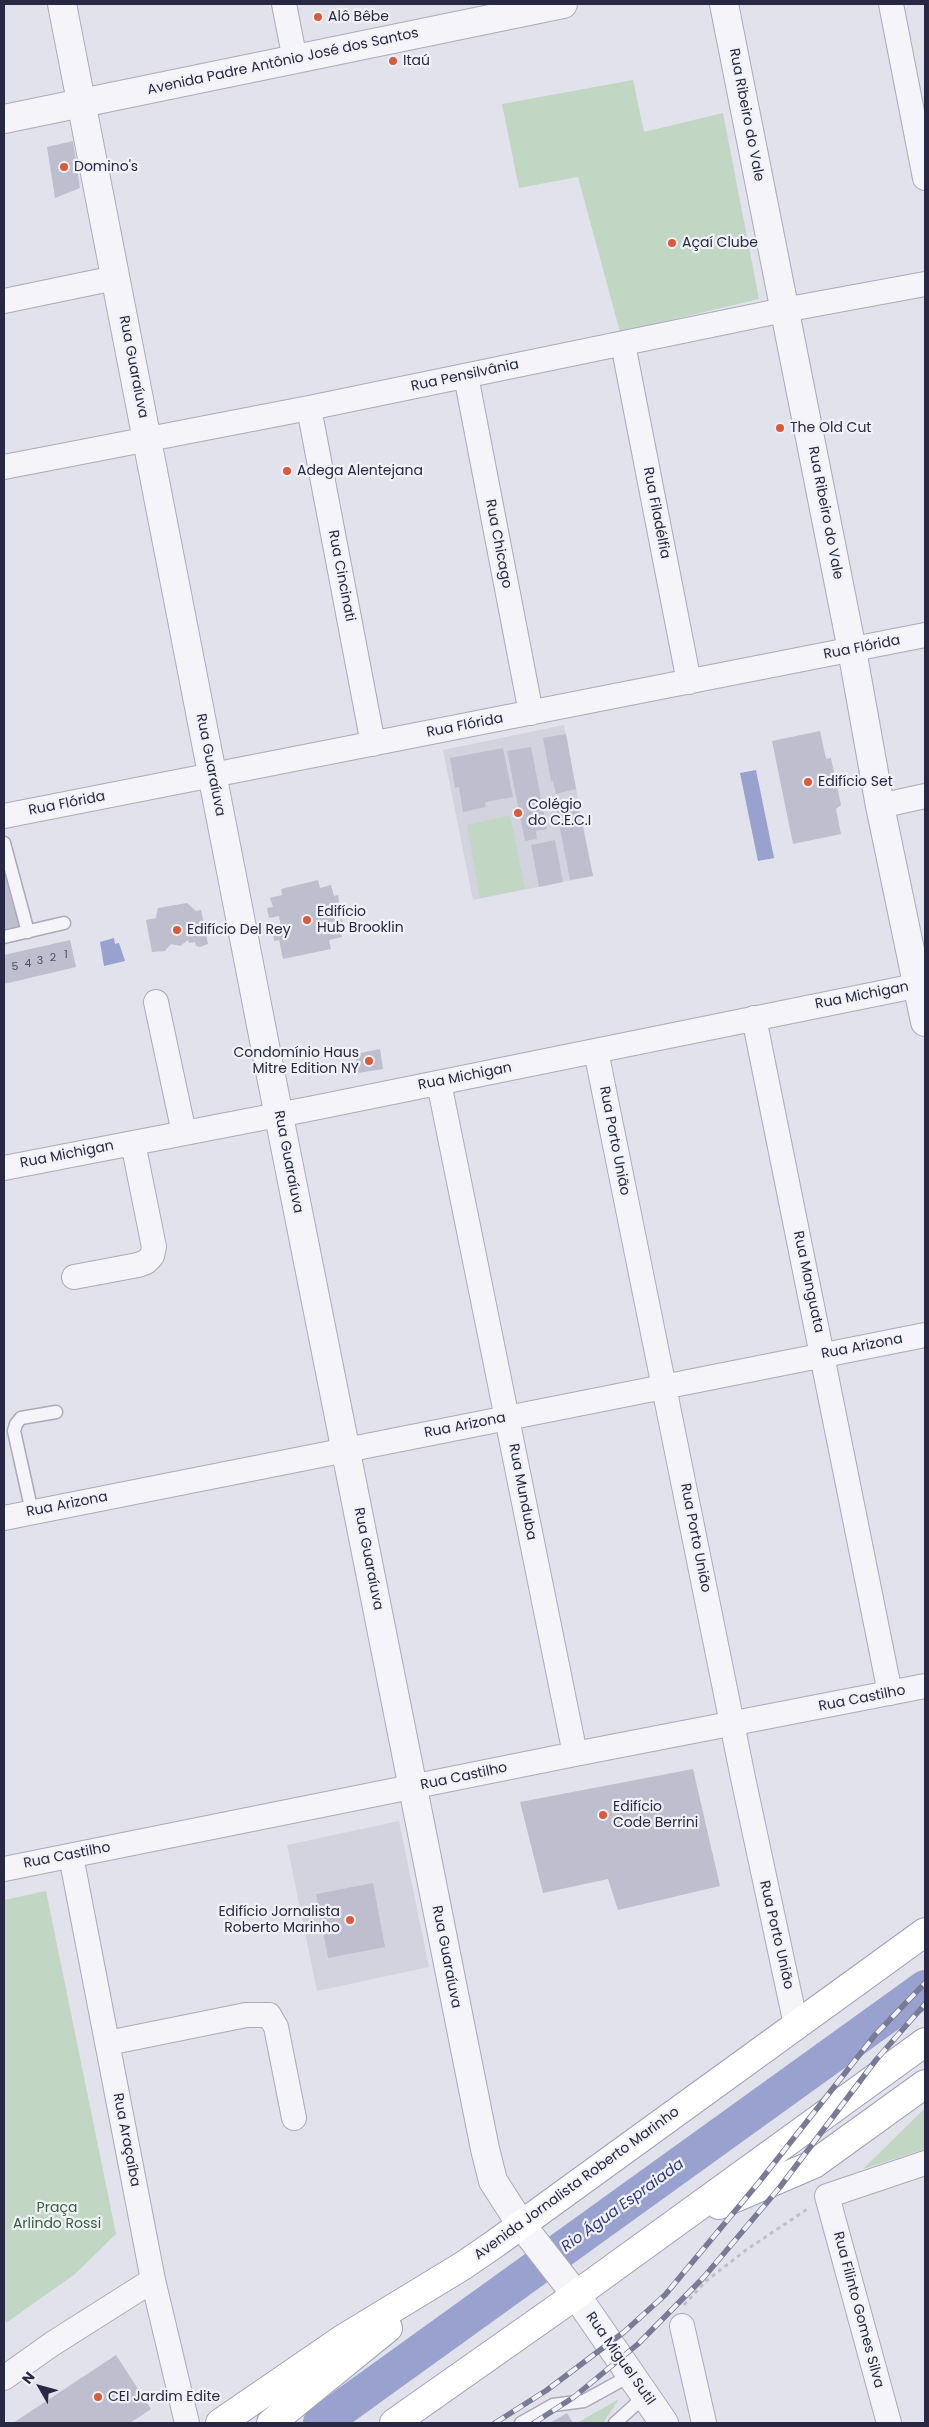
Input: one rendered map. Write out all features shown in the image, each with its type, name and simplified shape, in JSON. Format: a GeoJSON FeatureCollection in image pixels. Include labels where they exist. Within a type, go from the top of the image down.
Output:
{"type":"FeatureCollection","features":[{"type":"Feature","properties":{"kind":"main road","name":"Avenida Jornalista Roberto Marinho"},"geometry":{"type":"LineString","coordinates":[[220,2423],[341,2340],[464,2265],[528,2233],[796,2025],[925,1932]]}},
{"type":"Feature","properties":{"kind":"main road"},"geometry":{"type":"LineString","coordinates":[[394,2423],[422,2411],[568,2285],[674,2224],[925,2042]]}},
{"type":"Feature","properties":{"kind":"main road"},"geometry":{"type":"LineString","coordinates":[[674,2224],[814,2164],[925,2084]]}},
{"type":"Feature","properties":{"kind":"main road"},"geometry":{"type":"LineString","coordinates":[[279,2417],[464,2265]]}},
{"type":"Feature","properties":{"kind":"street","name":"Rua Guaraíuva"},"geometry":{"type":"LineString","coordinates":[[62,4],[212,776],[485,2149],[494,2181],[528,2233],[568,2285]]}},
{"type":"Feature","properties":{"kind":"street"},"geometry":{"type":"LineString","coordinates":[[284,4],[295,60]]}},
{"type":"Feature","properties":{"kind":"street","name":"Avenida Padre Antônio José dos Santos"},"geometry":{"type":"LineString","coordinates":[[4,119],[295,60],[504,9],[563,4]]}},
{"type":"Feature","properties":{"kind":"street","name":"Rua Ribeiro do Vale"},"geometry":{"type":"LineString","coordinates":[[724,4],[852,650],[880,806],[922,984],[925,1022]]}},
{"type":"Feature","properties":{"kind":"street"},"geometry":{"type":"LineString","coordinates":[[891,4],[925,178]]}},
{"type":"Feature","properties":{"kind":"street"},"geometry":{"type":"LineString","coordinates":[[4,302],[115,278]]}},
{"type":"Feature","properties":{"kind":"street","name":"Rua Pensilvânia"},"geometry":{"type":"LineString","coordinates":[[4,467],[308,408],[784,310],[925,284]]}},
{"type":"Feature","properties":{"kind":"street","name":"Rua Filadélfia"},"geometry":{"type":"LineString","coordinates":[[623,344],[689,682]]}},
{"type":"Feature","properties":{"kind":"street","name":"Rua Chicago"},"geometry":{"type":"LineString","coordinates":[[466,376],[531,713]]}},
{"type":"Feature","properties":{"kind":"street","name":"Rua Cincinati"},"geometry":{"type":"LineString","coordinates":[[308,408],[373,744]]}},
{"type":"Feature","properties":{"kind":"street","name":"Rua Flórida"},"geometry":{"type":"LineString","coordinates":[[4,816],[925,635]]}},
{"type":"Feature","properties":{"kind":"street"},"geometry":{"type":"LineString","coordinates":[[880,806],[925,796]]}},
{"type":"Feature","properties":{"kind":"street","name":"Rua Michigan"},"geometry":{"type":"LineString","coordinates":[[4,1168],[596,1051],[922,984]]}},
{"type":"Feature","properties":{"kind":"street"},"geometry":{"type":"LineString","coordinates":[[156,1002],[184,1133]]}},
{"type":"Feature","properties":{"kind":"street","name":"Rua Manguata"},"geometry":{"type":"LineString","coordinates":[[754,1018],[890,1693]]}},
{"type":"Feature","properties":{"kind":"street","name":"Rua Porto União"},"geometry":{"type":"LineString","coordinates":[[596,1051],[767,1897],[796,2025]]}},
{"type":"Feature","properties":{"kind":"street","name":"Rua Munduba"},"geometry":{"type":"LineString","coordinates":[[439,1082],[575,1754]]}},
{"type":"Feature","properties":{"kind":"street"},"geometry":{"type":"LineString","coordinates":[[74,1277],[138,1265],[146,1262],[152,1256],[154,1247],[133,1142]]}},
{"type":"Feature","properties":{"kind":"street","name":"Rua Arizona"},"geometry":{"type":"LineString","coordinates":[[4,1518],[925,1335]]}},
{"type":"Feature","properties":{"kind":"street","name":"Rua Castilho"},"geometry":{"type":"LineString","coordinates":[[4,1869],[575,1754],[925,1686]]}},
{"type":"Feature","properties":{"kind":"street","name":"Rua Araçaíba"},"geometry":{"type":"LineString","coordinates":[[71,1856],[153,2280],[187,2423]]}},
{"type":"Feature","properties":{"kind":"street"},"geometry":{"type":"LineString","coordinates":[[108,2043],[246,2015],[269,2015],[276,2027],[294,2118]]}},
{"type":"Feature","properties":{"kind":"street"},"geometry":{"type":"LineString","coordinates":[[827,2196],[925,2163]]}},
{"type":"Feature","properties":{"kind":"street","name":"Rua Filinto Gomes Silva"},"geometry":{"type":"LineString","coordinates":[[827,2196],[889,2423]]}},
{"type":"Feature","properties":{"kind":"street"},"geometry":{"type":"LineString","coordinates":[[6,2372],[153,2280]]}},
{"type":"Feature","properties":{"kind":"street","name":"Rua Miguel Sutil"},"geometry":{"type":"LineString","coordinates":[[568,2285],[664,2423]]}},
{"type":"Feature","properties":{"kind":"street"},"geometry":{"type":"LineString","coordinates":[[682,2326],[704,2423]]}},
{"type":"Feature","properties":{"kind":"lane"},"geometry":{"type":"LineString","coordinates":[[4,843],[28,932]]}},
{"type":"Feature","properties":{"kind":"lane"},"geometry":{"type":"LineString","coordinates":[[4,937],[64,923]]}},
{"type":"Feature","properties":{"kind":"lane"},"geometry":{"type":"LineString","coordinates":[[32,1512],[14,1431],[16,1424],[21,1418],[56,1412]]}},
{"type":"Feature","properties":{"kind":"lane"},"geometry":{"type":"LineString","coordinates":[[521,2423],[553,2405],[584,2401],[638,2386]]}},
{"type":"Feature","properties":{"kind":"lane"},"geometry":{"type":"LineString","coordinates":[[615,2423],[638,2386]]}},
{"type":"Feature","properties":{"kind":"path"},"geometry":{"type":"LineString","coordinates":[[682,2326],[684,2305],[706,2281],[746,2250],[827,2196]]}},
{"type":"Feature","properties":{"kind":"shaded area","name":"Colégio do C.E.C.I"},"geometry":{"type":"Polygon","coordinates":[[[564,725],[593,876],[473,900],[443,750],[564,725]]]}},
{"type":"Feature","properties":{"kind":"shaded area"},"geometry":{"type":"Polygon","coordinates":[[[399,1821],[429,1967],[317,1991],[287,1845],[399,1821]]]}},
{"type":"Feature","properties":{"kind":"green space","name":"Açaí Clube"},"geometry":{"type":"Polygon","coordinates":[[[633,80],[644,132],[723,113],[759,299],[620,332],[578,177],[519,188],[502,104],[633,80]]]}},
{"type":"Feature","properties":{"kind":"green space"},"geometry":{"type":"Polygon","coordinates":[[[510,815],[525,889],[480,898],[467,825],[510,815]]]}},
{"type":"Feature","properties":{"kind":"green space","name":"Praça Arlindo Rossi"},"geometry":{"type":"Polygon","coordinates":[[[46,1891],[116,2234],[75,2274],[6,2323],[4,2319],[4,1900],[46,1891]]]}},
{"type":"Feature","properties":{"kind":"green space"},"geometry":{"type":"Polygon","coordinates":[[[925,2108],[925,2149],[863,2169],[925,2108]]]}},
{"type":"Feature","properties":{"kind":"green space"},"geometry":{"type":"Polygon","coordinates":[[[619,2399],[603,2423],[577,2423],[619,2399]]]}},
{"type":"Feature","properties":{"kind":"water"},"geometry":{"type":"Polygon","coordinates":[[[756,770],[774,858],[758,861],[740,773],[756,770]]]}},
{"type":"Feature","properties":{"kind":"water"},"geometry":{"type":"Polygon","coordinates":[[[114,938],[115,944],[119,943],[125,961],[104,966],[100,942],[114,938]]]}},
{"type":"Feature","properties":{"kind":"building","name":"Domino's"},"geometry":{"type":"Polygon","coordinates":[[[73,141],[80,188],[55,198],[47,147],[73,141]]]}},
{"type":"Feature","properties":{"kind":"building","name":"Edifício Set"},"geometry":{"type":"Polygon","coordinates":[[[820,731],[826,759],[831,758],[841,805],[836,809],[841,834],[793,844],[772,741],[820,731]]]}},
{"type":"Feature","properties":{"kind":"building"},"geometry":{"type":"Polygon","coordinates":[[[566,734],[576,789],[556,794],[553,781],[551,781],[543,738],[566,734]]]}},
{"type":"Feature","properties":{"kind":"building"},"geometry":{"type":"Polygon","coordinates":[[[531,747],[547,829],[536,831],[537,839],[525,841],[507,751],[531,747]]]}},
{"type":"Feature","properties":{"kind":"building"},"geometry":{"type":"Polygon","coordinates":[[[503,748],[513,797],[485,802],[486,807],[463,812],[459,787],[455,788],[450,758],[503,748]]]}},
{"type":"Feature","properties":{"kind":"building"},"geometry":{"type":"Polygon","coordinates":[[[577,799],[593,876],[570,880],[555,803],[577,799]]]}},
{"type":"Feature","properties":{"kind":"building"},"geometry":{"type":"Polygon","coordinates":[[[555,840],[563,882],[539,887],[531,845],[555,840]]]}},
{"type":"Feature","properties":{"kind":"building"},"geometry":{"type":"Polygon","coordinates":[[[4,854],[28,932],[4,937],[4,854]]]}},
{"type":"Feature","properties":{"kind":"building","name":"Edifício Hub Brooklin"},"geometry":{"type":"Polygon","coordinates":[[[318,880],[320,888],[331,885],[334,896],[338,895],[339,902],[331,904],[335,921],[342,919],[344,926],[340,927],[342,937],[329,940],[331,949],[283,959],[279,940],[274,941],[273,934],[282,932],[279,916],[269,918],[267,908],[273,907],[270,898],[282,895],[281,889],[318,880]]]}},
{"type":"Feature","properties":{"kind":"building","name":"Edifício Del Rey"},"geometry":{"type":"Polygon","coordinates":[[[187,903],[196,911],[201,910],[208,944],[200,947],[196,946],[195,942],[189,943],[188,940],[180,946],[171,944],[165,951],[152,952],[146,920],[156,918],[158,908],[187,903]]]}},
{"type":"Feature","properties":{"kind":"building"},"geometry":{"type":"Polygon","coordinates":[[[70,940],[76,967],[4,984],[4,955],[70,940]]]}},
{"type":"Feature","properties":{"kind":"building","name":"Condomínio Haus Mitre Edition NY"},"geometry":{"type":"Polygon","coordinates":[[[380,1049],[383,1069],[358,1073],[355,1054],[380,1049]]]}},
{"type":"Feature","properties":{"kind":"building"},"geometry":{"type":"Polygon","coordinates":[[[693,1769],[720,1886],[618,1910],[608,1879],[543,1893],[520,1802],[693,1769]]]}},
{"type":"Feature","properties":{"kind":"building","name":"Edifício Jornalista Roberto Marinho"},"geometry":{"type":"Polygon","coordinates":[[[373,1883],[385,1947],[328,1958],[316,1894],[373,1883]]]}},
{"type":"Feature","properties":{"kind":"building"},"geometry":{"type":"Polygon","coordinates":[[[116,2355],[151,2409],[130,2423],[13,2423],[116,2355]]]}},
{"type":"Feature","properties":{"kind":"building"},"geometry":{"type":"Polygon","coordinates":[[[567,2413],[573,2423],[550,2423],[567,2413]]]}},
{"type":"Feature","properties":{"kind":"waterway","name":"Rio Água Espraiada"},"geometry":{"type":"LineString","coordinates":[[321,2423],[925,1988]]}},
{"type":"Feature","properties":{"kind":"railway"},"geometry":{"type":"LineString","coordinates":[[495,2423],[547,2390],[624,2332],[665,2295],[760,2181],[875,2035],[925,1983]]}},
{"type":"Feature","properties":{"kind":"railway"},"geometry":{"type":"LineString","coordinates":[[534,2423],[574,2397],[638,2344],[704,2277],[780,2187],[876,2060],[925,2004]]}},
{"type":"Feature","properties":{"kind":"place","name":"Alô Bêbe"},"geometry":{"type":"Point","coordinates":[318,17]}},
{"type":"Feature","properties":{"kind":"place","name":"Itaú"},"geometry":{"type":"Point","coordinates":[393,61]}},
{"type":"Feature","properties":{"kind":"place","name":"Domino's"},"geometry":{"type":"Point","coordinates":[64,167]}},
{"type":"Feature","properties":{"kind":"place","name":"Açaí Clube"},"geometry":{"type":"Point","coordinates":[672,243]}},
{"type":"Feature","properties":{"kind":"place","name":"The Old Cut"},"geometry":{"type":"Point","coordinates":[780,428]}},
{"type":"Feature","properties":{"kind":"place","name":"Adega Alentejana"},"geometry":{"type":"Point","coordinates":[287,471]}},
{"type":"Feature","properties":{"kind":"place","name":"Edifício Set"},"geometry":{"type":"Point","coordinates":[808,782]}},
{"type":"Feature","properties":{"kind":"place","name":"Colégio do C.E.C.I"},"geometry":{"type":"Point","coordinates":[518,813]}},
{"type":"Feature","properties":{"kind":"place","name":"Edifício Hub Brooklin"},"geometry":{"type":"Point","coordinates":[307,920]}},
{"type":"Feature","properties":{"kind":"place","name":"Edifício Del Rey"},"geometry":{"type":"Point","coordinates":[177,930]}},
{"type":"Feature","properties":{"kind":"place","name":"Condomínio Haus Mitre Edition NY"},"geometry":{"type":"Point","coordinates":[369,1061]}},
{"type":"Feature","properties":{"kind":"place","name":"Edifício Code Berrini"},"geometry":{"type":"Point","coordinates":[603,1815]}},
{"type":"Feature","properties":{"kind":"place","name":"Edifício Jornalista Roberto Marinho"},"geometry":{"type":"Point","coordinates":[350,1920]}},
{"type":"Feature","properties":{"kind":"place","name":"CEI Jardim Edite"},"geometry":{"type":"Point","coordinates":[98,2397]}}]}
